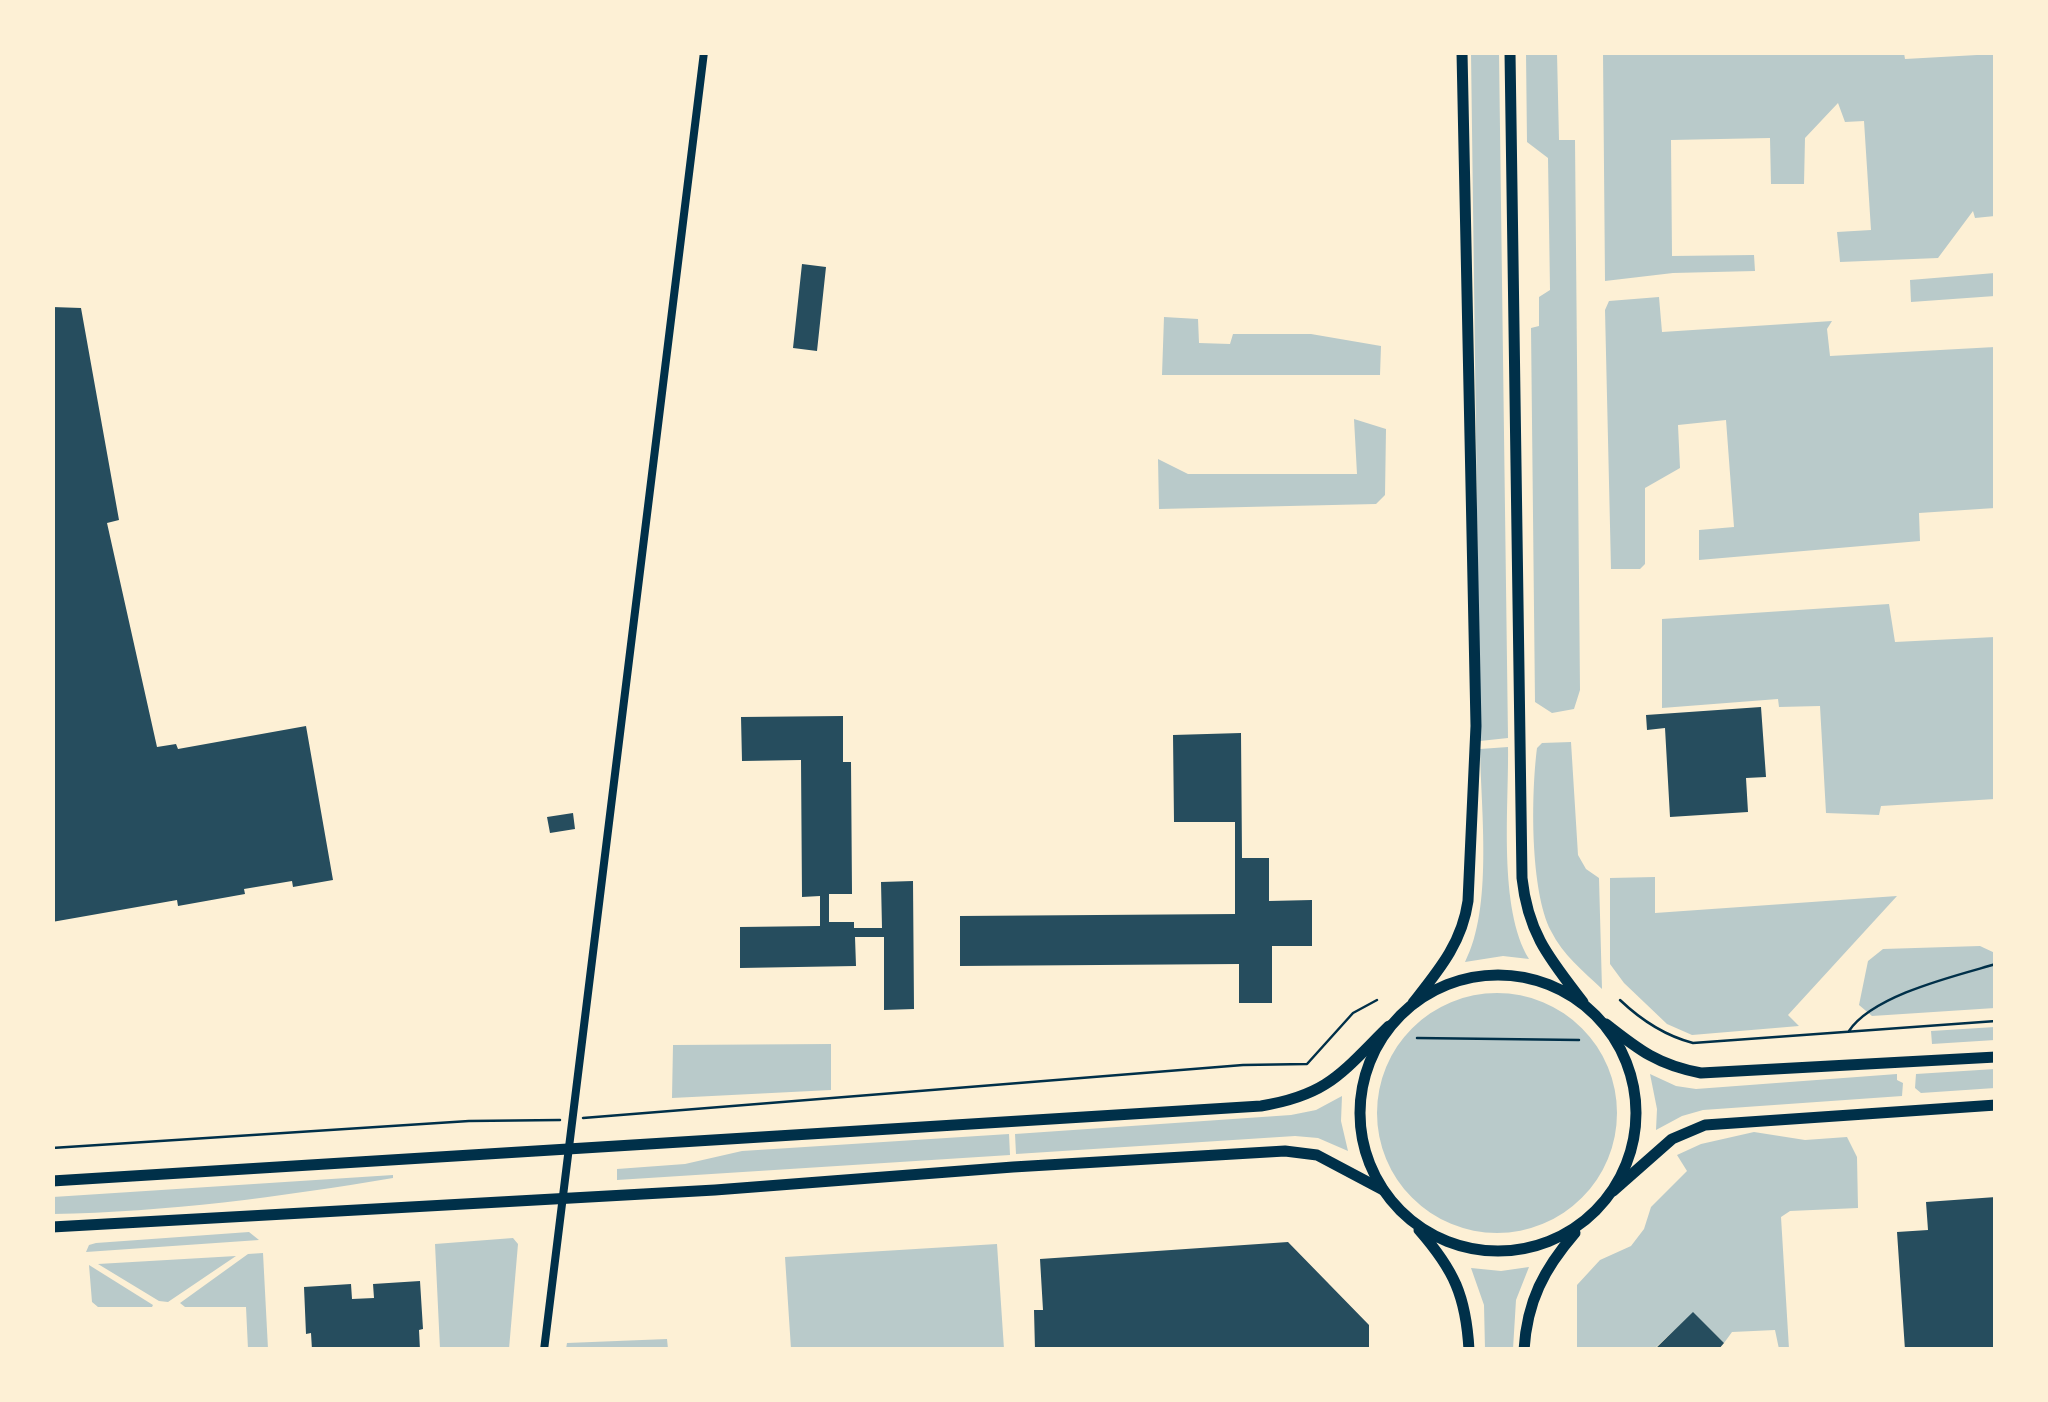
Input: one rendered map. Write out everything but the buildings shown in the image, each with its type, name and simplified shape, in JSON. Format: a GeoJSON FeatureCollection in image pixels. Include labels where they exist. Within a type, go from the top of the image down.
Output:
{"type":"FeatureCollection","features":[{"type":"Feature","properties":{"kind":"main road"},"geometry":{"type":"LineString","coordinates":[[52,1180],[1261,1106],[1305,1097],[1319,1090],[1413,1003],[1455,947],[1465,924],[1476,726],[1462,52]]}},
{"type":"Feature","properties":{"kind":"main road"},"geometry":{"type":"LineString","coordinates":[[1510,52],[1522,878],[1530,924],[1543,950],[1583,1002],[1648,1057],[1670,1068],[1701,1074],[1996,1057]]}},
{"type":"Feature","properties":{"kind":"main road"},"geometry":{"type":"LineString","coordinates":[[1413,1003],[1444,984],[1507,975],[1557,987],[1583,1002]]}},
{"type":"Feature","properties":{"kind":"main road"},"geometry":{"type":"LineString","coordinates":[[1606,1024],[1626,1058],[1637,1116],[1630,1155],[1613,1190]]}},
{"type":"Feature","properties":{"kind":"main road"},"geometry":{"type":"LineString","coordinates":[[1390,1026],[1372,1056],[1362,1090],[1360,1124],[1367,1159],[1383,1190],[1444,1260],[1458,1283],[1467,1317],[1469,1350]]}},
{"type":"Feature","properties":{"kind":"main road"},"geometry":{"type":"LineString","coordinates":[[1524,1350],[1535,1289],[1552,1260],[1613,1190],[1672,1139],[1705,1125],[1996,1104]]}},
{"type":"Feature","properties":{"kind":"main road"},"geometry":{"type":"LineString","coordinates":[[52,1227],[1285,1151],[1317,1156],[1383,1190]]}},
{"type":"Feature","properties":{"kind":"main road"},"geometry":{"type":"LineString","coordinates":[[1410,1220],[1457,1245],[1510,1251],[1561,1236],[1584,1222]]}},
{"type":"Feature","properties":{"kind":"street"},"geometry":{"type":"LineString","coordinates":[[544,1350],[704,52]]}},
{"type":"Feature","properties":{"kind":"path"},"geometry":{"type":"LineString","coordinates":[[1848,1032],[1855,1021],[1910,990],[1996,964]]}},
{"type":"Feature","properties":{"kind":"path"},"geometry":{"type":"LineString","coordinates":[[52,1148],[434,1123],[570,1120],[1170,1071],[1307,1064],[1353,1014],[1377,1000]]}},
{"type":"Feature","properties":{"kind":"path"},"geometry":{"type":"LineString","coordinates":[[1620,1000],[1664,1031],[1693,1043],[1996,1022]]}},
{"type":"Feature","properties":{"kind":"path"},"geometry":{"type":"LineString","coordinates":[[1417,1038],[1579,1040]]}},
{"type":"Feature","properties":{"kind":"shaded area"},"geometry":{"type":"Polygon","coordinates":[[[1471,53],[1499,53],[1508,738],[1480,741],[1471,53]]]}},
{"type":"Feature","properties":{"kind":"shaded area"},"geometry":{"type":"Polygon","coordinates":[[[1526,53],[1557,53],[1559,140],[1575,140],[1580,690],[1574,709],[1552,713],[1535,702],[1531,328],[1539,326],[1539,297],[1550,290],[1548,158],[1527,142],[1526,53]]]}},
{"type":"Feature","properties":{"kind":"shaded area"},"geometry":{"type":"Polygon","coordinates":[[[1603,53],[1904,53],[1905,59],[1995,54],[1995,216],[1975,218],[1973,211],[1938,258],[1840,262],[1837,232],[1871,230],[1864,121],[1845,122],[1838,103],[1805,138],[1804,184],[1771,184],[1770,138],[1671,140],[1672,256],[1754,255],[1755,271],[1673,273],[1605,281],[1603,53]]]}},
{"type":"Feature","properties":{"kind":"shaded area"},"geometry":{"type":"Polygon","coordinates":[[[1995,273],[1995,296],[1911,302],[1910,280],[1995,273]]]}},
{"type":"Feature","properties":{"kind":"shaded area"},"geometry":{"type":"Polygon","coordinates":[[[1659,297],[1662,332],[1832,321],[1827,329],[1830,356],[1995,347],[1995,508],[1919,513],[1920,541],[1699,560],[1699,530],[1734,527],[1726,420],[1678,425],[1680,468],[1645,488],[1645,564],[1640,569],[1611,569],[1605,310],[1609,301],[1659,297]]]}},
{"type":"Feature","properties":{"kind":"shaded area"},"geometry":{"type":"Polygon","coordinates":[[[1164,317],[1198,319],[1199,343],[1230,344],[1233,334],[1311,334],[1381,346],[1380,375],[1162,375],[1164,317]]]}},
{"type":"Feature","properties":{"kind":"shaded area"},"geometry":{"type":"Polygon","coordinates":[[[1354,419],[1386,429],[1385,495],[1376,504],[1159,509],[1158,459],[1188,474],[1357,474],[1354,419]]]}},
{"type":"Feature","properties":{"kind":"shaded area"},"geometry":{"type":"Polygon","coordinates":[[[1889,604],[1895,642],[1995,637],[1995,799],[1881,806],[1879,815],[1826,813],[1820,706],[1779,707],[1778,699],[1662,708],[1662,619],[1889,604]]]}},
{"type":"Feature","properties":{"kind":"shaded area"},"geometry":{"type":"Polygon","coordinates":[[[1571,742],[1578,855],[1586,869],[1599,878],[1602,989],[1556,940],[1539,892],[1533,816],[1537,748],[1542,743],[1571,742]]]}},
{"type":"Feature","properties":{"kind":"shaded area"},"geometry":{"type":"Polygon","coordinates":[[[1508,747],[1509,885],[1519,938],[1529,959],[1503,956],[1465,962],[1474,940],[1482,887],[1480,749],[1508,747]]]}},
{"type":"Feature","properties":{"kind":"shaded area"},"geometry":{"type":"Polygon","coordinates":[[[1655,877],[1655,913],[1897,896],[1788,1015],[1799,1026],[1692,1035],[1667,1024],[1610,964],[1610,878],[1655,877]]]}},
{"type":"Feature","properties":{"kind":"shaded area"},"geometry":{"type":"Polygon","coordinates":[[[1980,946],[1995,953],[1995,1008],[1872,1016],[1859,1005],[1868,961],[1883,949],[1980,946]]]}},
{"type":"Feature","properties":{"kind":"shaded area"},"geometry":{"type":"Polygon","coordinates":[[[1497,993],[1543,1002],[1582,1028],[1608,1067],[1617,1113],[1608,1159],[1582,1198],[1543,1224],[1497,1233],[1451,1224],[1412,1198],[1386,1159],[1377,1113],[1386,1067],[1412,1028],[1451,1002],[1497,993]]]}},
{"type":"Feature","properties":{"kind":"shaded area"},"geometry":{"type":"Polygon","coordinates":[[[1995,1027],[1995,1040],[1932,1044],[1931,1031],[1995,1027]]]}},
{"type":"Feature","properties":{"kind":"shaded area"},"geometry":{"type":"Polygon","coordinates":[[[831,1044],[831,1090],[672,1098],[673,1045],[831,1044]]]}},
{"type":"Feature","properties":{"kind":"shaded area"},"geometry":{"type":"Polygon","coordinates":[[[1995,1069],[1995,1088],[1921,1093],[1915,1088],[1916,1074],[1995,1069]]]}},
{"type":"Feature","properties":{"kind":"shaded area"},"geometry":{"type":"Polygon","coordinates":[[[1650,1074],[1676,1086],[1696,1089],[1897,1074],[1897,1080],[1903,1083],[1902,1096],[1703,1110],[1656,1130],[1657,1109],[1650,1074]]]}},
{"type":"Feature","properties":{"kind":"shaded area"},"geometry":{"type":"Polygon","coordinates":[[[1342,1096],[1341,1121],[1348,1151],[1318,1138],[1295,1136],[1016,1154],[1015,1134],[1291,1115],[1316,1110],[1342,1096]]]}},
{"type":"Feature","properties":{"kind":"shaded area"},"geometry":{"type":"Polygon","coordinates":[[[1754,1132],[1805,1140],[1847,1137],[1857,1157],[1858,1208],[1790,1211],[1781,1217],[1789,1349],[1779,1349],[1775,1330],[1732,1332],[1724,1343],[1693,1313],[1654,1349],[1577,1350],[1577,1285],[1600,1260],[1631,1246],[1644,1229],[1651,1207],[1687,1171],[1677,1155],[1701,1144],[1754,1132]]]}},
{"type":"Feature","properties":{"kind":"shaded area"},"geometry":{"type":"Polygon","coordinates":[[[1009,1134],[1010,1155],[617,1180],[617,1169],[685,1164],[742,1151],[1009,1134]]]}},
{"type":"Feature","properties":{"kind":"shaded area"},"geometry":{"type":"Polygon","coordinates":[[[393,1175],[351,1185],[223,1202],[53,1214],[53,1197],[393,1175]]]}},
{"type":"Feature","properties":{"kind":"shaded area"},"geometry":{"type":"Polygon","coordinates":[[[249,1232],[259,1240],[86,1252],[89,1245],[96,1243],[249,1232]]]}},
{"type":"Feature","properties":{"kind":"shaded area"},"geometry":{"type":"Polygon","coordinates":[[[513,1238],[518,1244],[509,1349],[440,1349],[435,1244],[513,1238]]]}},
{"type":"Feature","properties":{"kind":"shaded area"},"geometry":{"type":"Polygon","coordinates":[[[997,1244],[1004,1349],[791,1349],[785,1257],[997,1244]]]}},
{"type":"Feature","properties":{"kind":"shaded area"},"geometry":{"type":"Polygon","coordinates":[[[263,1253],[268,1349],[248,1349],[246,1307],[185,1307],[180,1303],[248,1254],[263,1253]]]}},
{"type":"Feature","properties":{"kind":"shaded area"},"geometry":{"type":"Polygon","coordinates":[[[236,1256],[168,1302],[159,1301],[98,1264],[236,1256]]]}},
{"type":"Feature","properties":{"kind":"shaded area"},"geometry":{"type":"Polygon","coordinates":[[[89,1265],[152,1307],[98,1307],[92,1302],[89,1265]]]}},
{"type":"Feature","properties":{"kind":"shaded area"},"geometry":{"type":"Polygon","coordinates":[[[1529,1267],[1516,1300],[1513,1349],[1485,1349],[1484,1305],[1471,1268],[1501,1271],[1529,1267]]]}},
{"type":"Feature","properties":{"kind":"shaded area"},"geometry":{"type":"Polygon","coordinates":[[[667,1339],[668,1349],[566,1349],[567,1343],[667,1339]]]}}]}
